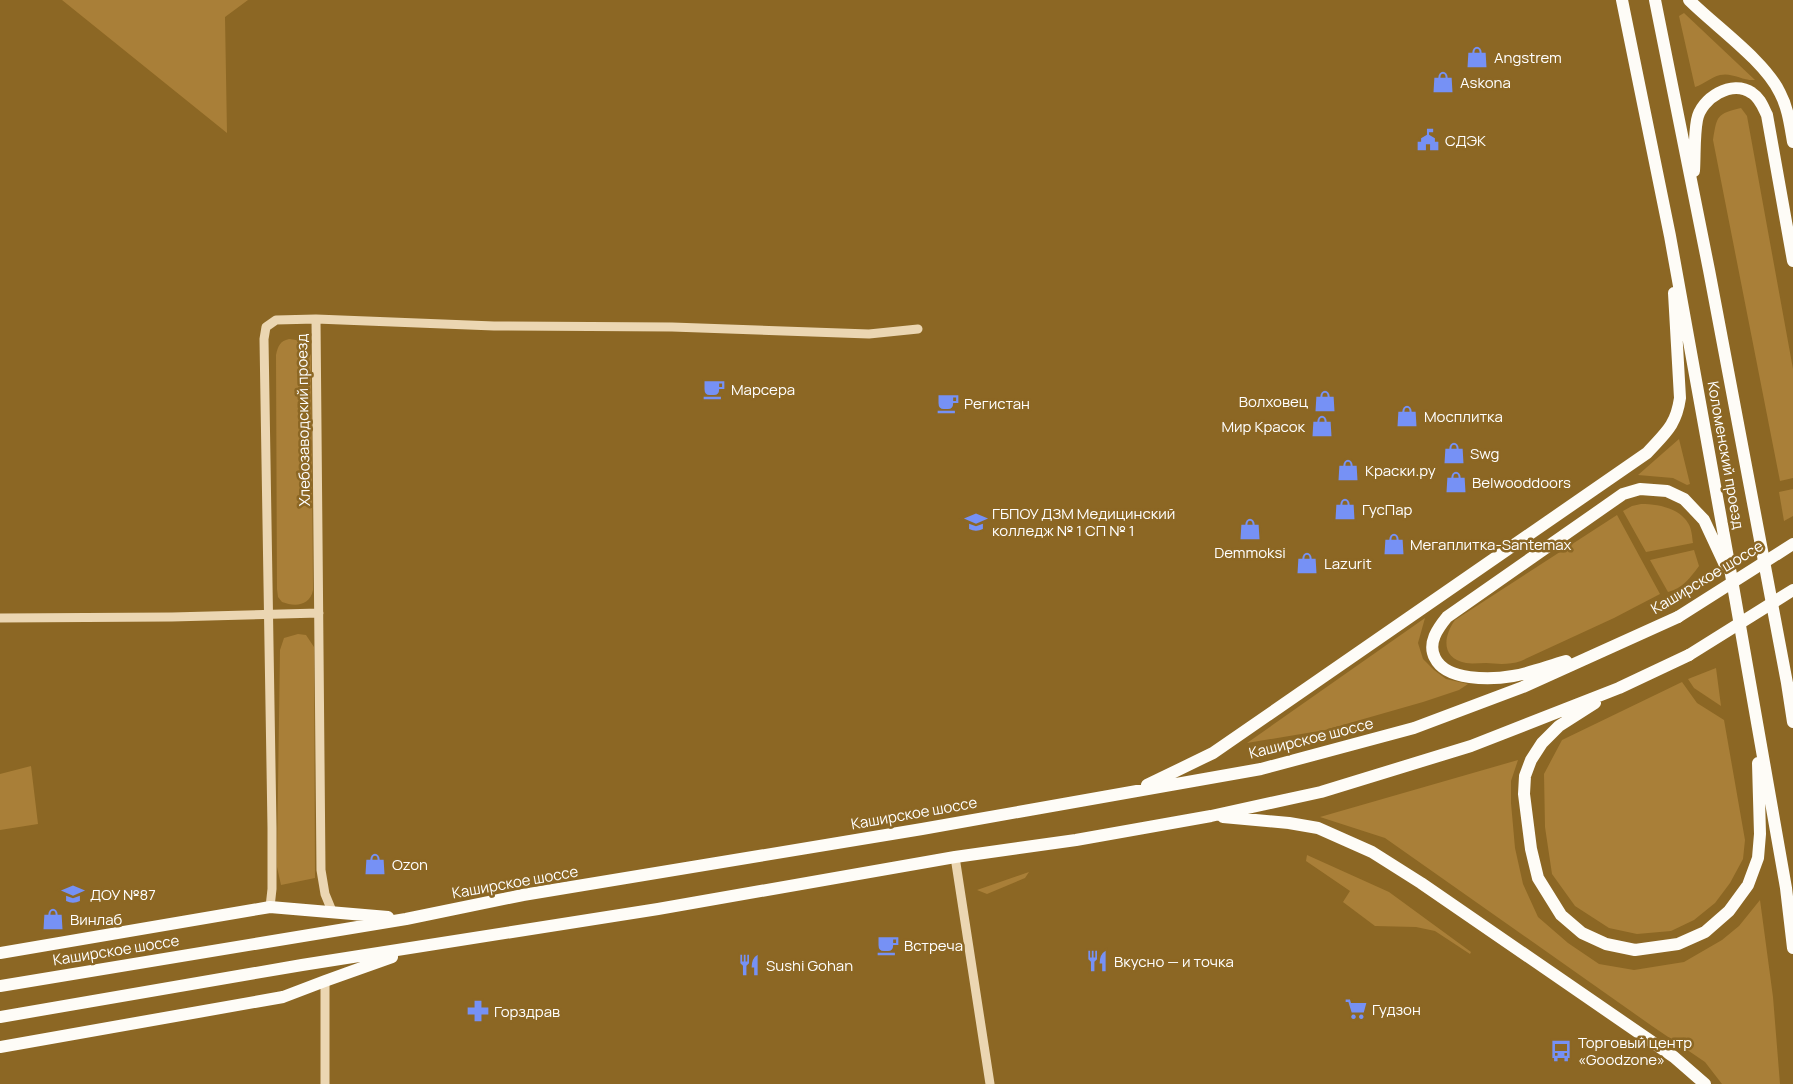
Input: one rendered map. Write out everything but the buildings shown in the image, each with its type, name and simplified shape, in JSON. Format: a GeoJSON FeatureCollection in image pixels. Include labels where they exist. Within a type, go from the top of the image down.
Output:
{"type":"FeatureCollection","features":[{"type":"Feature","properties":{"kind":"main road","name":"Коломенский проезд"},"geometry":{"type":"LineString","coordinates":[[1622,0],[1670,236],[1757,718],[1786,888],[1793,948]]}},
{"type":"Feature","properties":{"kind":"main road","name":"Коломенский проезд"},"geometry":{"type":"LineString","coordinates":[[1655,0],[1793,722]]}},
{"type":"Feature","properties":{"kind":"main road"},"geometry":{"type":"LineString","coordinates":[[1689,0],[1757,63],[1780,92],[1788,114],[1793,142]]}},
{"type":"Feature","properties":{"kind":"main road"},"geometry":{"type":"LineString","coordinates":[[1693,191],[1697,118],[1704,105],[1718,92],[1736,88],[1751,92],[1760,101],[1767,115],[1793,261]]}},
{"type":"Feature","properties":{"kind":"main road"},"geometry":{"type":"LineString","coordinates":[[1133,792],[1213,753],[1647,452],[1671,427],[1678,413],[1680,398],[1670,236]]}},
{"type":"Feature","properties":{"kind":"main road"},"geometry":{"type":"LineString","coordinates":[[1608,649],[1513,676],[1478,678],[1450,672],[1439,666],[1433,656],[1432,642],[1437,629],[1447,617],[1623,494],[1640,489],[1667,491],[1684,499],[1704,520],[1732,580]]}},
{"type":"Feature","properties":{"kind":"main road","name":"Каширское шоссе"},"geometry":{"type":"LineString","coordinates":[[0,986],[406,919],[523,895],[1261,769],[1414,728],[1523,687],[1678,617],[1793,544]]}},
{"type":"Feature","properties":{"kind":"main road"},"geometry":{"type":"LineString","coordinates":[[0,1017],[302,965],[658,910],[955,857],[1076,840],[1211,816],[1321,792],[1471,746],[1619,688],[1689,655],[1793,590]]}},
{"type":"Feature","properties":{"kind":"main road"},"geometry":{"type":"LineString","coordinates":[[1787,683],[1793,700]]}},
{"type":"Feature","properties":{"kind":"main road"},"geometry":{"type":"LineString","coordinates":[[1619,688],[1559,726],[1542,744],[1531,760],[1525,776],[1524,794],[1538,878],[1561,915],[1582,932],[1606,944],[1636,950],[1678,944],[1705,932],[1729,911],[1748,885],[1758,858],[1760,834],[1757,718]]}},
{"type":"Feature","properties":{"kind":"main road"},"geometry":{"type":"LineString","coordinates":[[1211,816],[1289,823],[1318,828],[1372,852],[1421,883],[1674,1057],[1705,1084]]}},
{"type":"Feature","properties":{"kind":"main road"},"geometry":{"type":"LineString","coordinates":[[0,953],[270,907],[406,919]]}},
{"type":"Feature","properties":{"kind":"main road"},"geometry":{"type":"LineString","coordinates":[[0,1047],[283,997],[423,947]]}},
{"type":"Feature","properties":{"kind":"street","name":"Хлебозаводский проезд"},"geometry":{"type":"LineString","coordinates":[[270,907],[272,877],[264,339],[266,327],[276,320],[316,320],[321,870],[325,894],[332,911]]}},
{"type":"Feature","properties":{"kind":"street"},"geometry":{"type":"LineString","coordinates":[[316,320],[494,326],[672,327],[869,334],[918,329]]}},
{"type":"Feature","properties":{"kind":"street"},"geometry":{"type":"LineString","coordinates":[[0,618],[319,613]]}},
{"type":"Feature","properties":{"kind":"street"},"geometry":{"type":"LineString","coordinates":[[955,857],[990,1084]]}},
{"type":"Feature","properties":{"kind":"street"},"geometry":{"type":"LineString","coordinates":[[324,981],[325,1084]]}},
{"type":"Feature","properties":{"kind":"shaded area"},"geometry":{"type":"Polygon","coordinates":[[[62,0],[248,0],[225,17],[227,133],[62,0]]]}},
{"type":"Feature","properties":{"kind":"shaded area"},"geometry":{"type":"Polygon","coordinates":[[[1684,13],[1755,80],[1724,74],[1695,87],[1679,16],[1684,13]]]}},
{"type":"Feature","properties":{"kind":"shaded area"},"geometry":{"type":"Polygon","coordinates":[[[1741,108],[1747,116],[1793,369],[1793,478],[1780,481],[1713,140],[1719,117],[1727,112],[1741,108]]]}},
{"type":"Feature","properties":{"kind":"shaded area"},"geometry":{"type":"Polygon","coordinates":[[[289,339],[303,341],[311,356],[313,590],[309,599],[297,605],[282,602],[278,597],[277,589],[276,355],[280,344],[289,339]]]}},
{"type":"Feature","properties":{"kind":"shaded area"},"geometry":{"type":"Polygon","coordinates":[[[1679,439],[1690,484],[1687,485],[1673,478],[1638,475],[1679,439]]]}},
{"type":"Feature","properties":{"kind":"shaded area"},"geometry":{"type":"Polygon","coordinates":[[[1793,489],[1793,516],[1784,521],[1779,492],[1793,489]]]}},
{"type":"Feature","properties":{"kind":"shaded area"},"geometry":{"type":"Polygon","coordinates":[[[1641,504],[1661,506],[1674,510],[1689,525],[1693,543],[1646,552],[1623,511],[1641,504]]]}},
{"type":"Feature","properties":{"kind":"shaded area"},"geometry":{"type":"Polygon","coordinates":[[[1617,515],[1660,594],[1614,618],[1521,661],[1504,664],[1468,663],[1452,657],[1448,652],[1447,640],[1448,633],[1455,620],[1617,515]]]}},
{"type":"Feature","properties":{"kind":"shaded area"},"geometry":{"type":"Polygon","coordinates":[[[1694,550],[1699,566],[1682,585],[1668,592],[1650,560],[1694,550]]]}},
{"type":"Feature","properties":{"kind":"shaded area"},"geometry":{"type":"Polygon","coordinates":[[[1425,618],[1418,643],[1423,659],[1446,679],[1468,684],[1459,690],[1423,702],[1325,730],[1247,743],[1425,618]]]}},
{"type":"Feature","properties":{"kind":"shaded area"},"geometry":{"type":"Polygon","coordinates":[[[298,634],[306,635],[314,647],[315,878],[281,885],[277,867],[280,650],[284,638],[298,634]]]}},
{"type":"Feature","properties":{"kind":"shaded area"},"geometry":{"type":"Polygon","coordinates":[[[1716,668],[1721,706],[1694,688],[1688,679],[1716,668]]]}},
{"type":"Feature","properties":{"kind":"shaded area"},"geometry":{"type":"Polygon","coordinates":[[[1682,682],[1697,703],[1724,720],[1745,840],[1743,859],[1730,883],[1715,903],[1694,920],[1671,931],[1637,934],[1609,928],[1575,906],[1552,874],[1545,827],[1544,774],[1562,740],[1682,682]]]}},
{"type":"Feature","properties":{"kind":"shaded area"},"geometry":{"type":"Polygon","coordinates":[[[1518,760],[1511,781],[1511,803],[1515,848],[1523,884],[1538,917],[1568,943],[1599,964],[1634,970],[1684,962],[1722,940],[1739,926],[1760,900],[1773,997],[1780,1084],[1722,1084],[1705,1062],[1385,838],[1320,817],[1518,760]]]}},
{"type":"Feature","properties":{"kind":"shaded area"},"geometry":{"type":"Polygon","coordinates":[[[31,766],[38,824],[0,830],[0,774],[31,766]]]}},
{"type":"Feature","properties":{"kind":"shaded area"},"geometry":{"type":"Polygon","coordinates":[[[1307,855],[1389,892],[1471,952],[1470,954],[1435,931],[1416,927],[1375,926],[1343,902],[1350,891],[1306,861],[1307,855]]]}},
{"type":"Feature","properties":{"kind":"shaded area"},"geometry":{"type":"Polygon","coordinates":[[[1029,872],[1025,878],[987,894],[977,890],[1029,872]]]}},
{"type":"Feature","properties":{"kind":"place","name":"Angstrem"},"geometry":{"type":"Point","coordinates":[1477,57]}},
{"type":"Feature","properties":{"kind":"place","name":"Askona"},"geometry":{"type":"Point","coordinates":[1443,82]}},
{"type":"Feature","properties":{"kind":"place","name":"СДЭК"},"geometry":{"type":"Point","coordinates":[1428,140]}},
{"type":"Feature","properties":{"kind":"place","name":"Марсера"},"geometry":{"type":"Point","coordinates":[714,389]}},
{"type":"Feature","properties":{"kind":"place","name":"Волховец"},"geometry":{"type":"Point","coordinates":[1325,401]}},
{"type":"Feature","properties":{"kind":"place","name":"Регистан"},"geometry":{"type":"Point","coordinates":[948,403]}},
{"type":"Feature","properties":{"kind":"place","name":"Мосплитка"},"geometry":{"type":"Point","coordinates":[1407,416]}},
{"type":"Feature","properties":{"kind":"place","name":"Мир Красок"},"geometry":{"type":"Point","coordinates":[1322,426]}},
{"type":"Feature","properties":{"kind":"place","name":"Swg"},"geometry":{"type":"Point","coordinates":[1454,453]}},
{"type":"Feature","properties":{"kind":"place","name":"Краски.ру"},"geometry":{"type":"Point","coordinates":[1348,470]}},
{"type":"Feature","properties":{"kind":"place","name":"Belwooddoors"},"geometry":{"type":"Point","coordinates":[1456,482]}},
{"type":"Feature","properties":{"kind":"place","name":"ГусПар"},"geometry":{"type":"Point","coordinates":[1345,509]}},
{"type":"Feature","properties":{"kind":"place","name":"ГБПОУ ДЗМ Медицинский колледж № 1 СП № 1"},"geometry":{"type":"Point","coordinates":[976,522]}},
{"type":"Feature","properties":{"kind":"place","name":"Demmoksi"},"geometry":{"type":"Point","coordinates":[1250,529]}},
{"type":"Feature","properties":{"kind":"place","name":"Мегаплитка-Santemax"},"geometry":{"type":"Point","coordinates":[1394,544]}},
{"type":"Feature","properties":{"kind":"place","name":"Lazurit"},"geometry":{"type":"Point","coordinates":[1307,563]}},
{"type":"Feature","properties":{"kind":"place","name":"Ozon"},"geometry":{"type":"Point","coordinates":[375,864]}},
{"type":"Feature","properties":{"kind":"place","name":"ДОУ №87"},"geometry":{"type":"Point","coordinates":[73,894]}},
{"type":"Feature","properties":{"kind":"place","name":"Винлаб"},"geometry":{"type":"Point","coordinates":[53,919]}},
{"type":"Feature","properties":{"kind":"place","name":"Встреча"},"geometry":{"type":"Point","coordinates":[888,945]}},
{"type":"Feature","properties":{"kind":"place","name":"Вкусно — и точка"},"geometry":{"type":"Point","coordinates":[1097,961]}},
{"type":"Feature","properties":{"kind":"place","name":"Sushi Gohan"},"geometry":{"type":"Point","coordinates":[749,965]}},
{"type":"Feature","properties":{"kind":"place","name":"Гудзон"},"geometry":{"type":"Point","coordinates":[1356,1009]}},
{"type":"Feature","properties":{"kind":"place","name":"Горздрав"},"geometry":{"type":"Point","coordinates":[478,1011]}},
{"type":"Feature","properties":{"kind":"place","name":"Торговый центр «Goodzone»"},"geometry":{"type":"Point","coordinates":[1561,1051]}}]}
